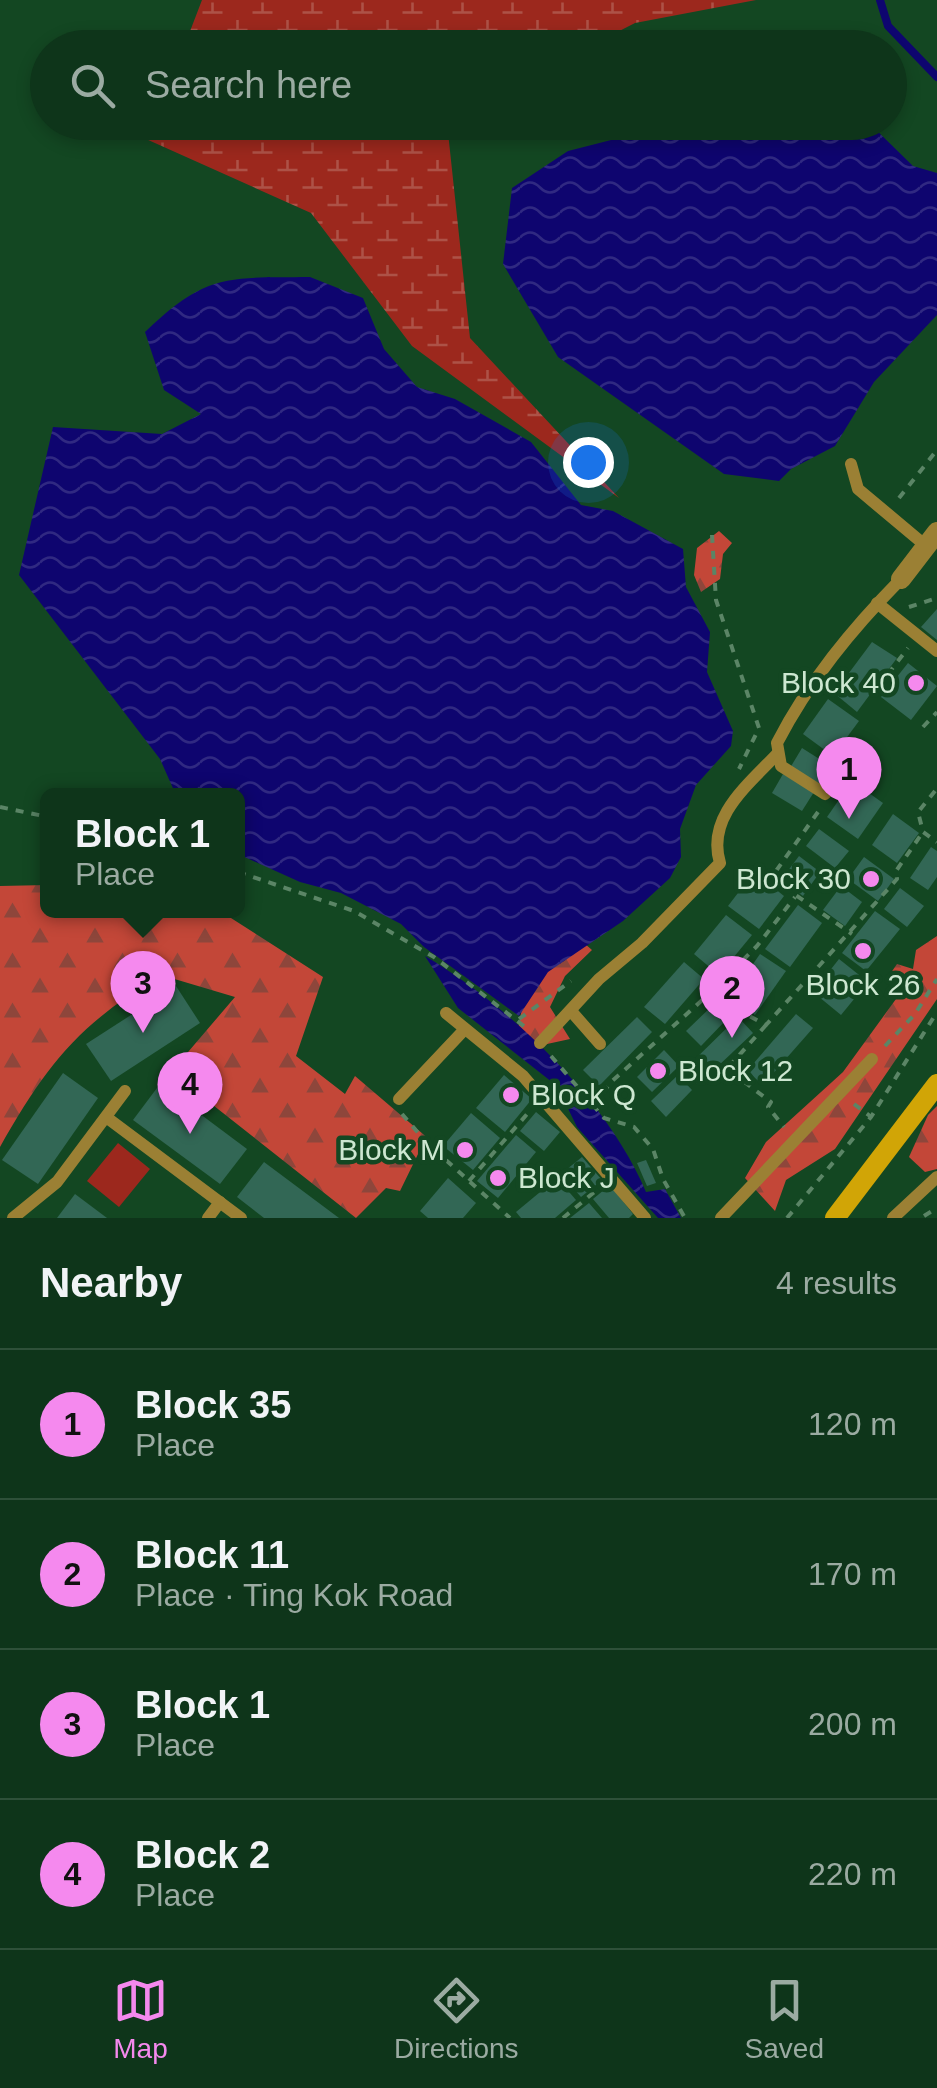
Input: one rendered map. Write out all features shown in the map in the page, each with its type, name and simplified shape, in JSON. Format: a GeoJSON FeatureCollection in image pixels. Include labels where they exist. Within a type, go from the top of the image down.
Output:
{"type":"FeatureCollection","features":[{"type":"Feature","properties":{"kind":"main road"},"geometry":{"type":"LineString","coordinates":[[835,1218],[937,1084]]}},
{"type":"Feature","properties":{"kind":"street"},"geometry":{"type":"LineString","coordinates":[[901,579],[932,539]]}},
{"type":"Feature","properties":{"kind":"lane"},"geometry":{"type":"LineString","coordinates":[[850,464],[858,489],[886,513],[932,539]]}},
{"type":"Feature","properties":{"kind":"lane"},"geometry":{"type":"LineString","coordinates":[[847,770],[825,794],[788,772],[777,754],[777,744],[813,682],[901,579]]}},
{"type":"Feature","properties":{"kind":"lane"},"geometry":{"type":"LineString","coordinates":[[877,604],[937,652]]}},
{"type":"Feature","properties":{"kind":"lane"},"geometry":{"type":"LineString","coordinates":[[540,1043],[720,863],[715,833],[730,806],[777,754]]}},
{"type":"Feature","properties":{"kind":"lane"},"geometry":{"type":"LineString","coordinates":[[571,1011],[600,1044]]}},
{"type":"Feature","properties":{"kind":"lane"},"geometry":{"type":"LineString","coordinates":[[446,1013],[541,1096],[645,1218]]}},
{"type":"Feature","properties":{"kind":"lane"},"geometry":{"type":"LineString","coordinates":[[399,1100],[465,1029]]}},
{"type":"Feature","properties":{"kind":"lane"},"geometry":{"type":"LineString","coordinates":[[721,1218],[871,1060]]}},
{"type":"Feature","properties":{"kind":"lane"},"geometry":{"type":"LineString","coordinates":[[13,1218],[57,1182],[126,1092]]}},
{"type":"Feature","properties":{"kind":"lane"},"geometry":{"type":"LineString","coordinates":[[106,1117],[241,1218]]}},
{"type":"Feature","properties":{"kind":"lane"},"geometry":{"type":"LineString","coordinates":[[893,1218],[937,1177]]}},
{"type":"Feature","properties":{"kind":"lane"},"geometry":{"type":"LineString","coordinates":[[208,1218],[220,1202]]}},
{"type":"Feature","properties":{"kind":"path"},"geometry":{"type":"LineString","coordinates":[[886,513],[937,450]]}},
{"type":"Feature","properties":{"kind":"path"},"geometry":{"type":"LineString","coordinates":[[712,535],[716,600],[759,728],[759,736],[739,762],[738,776]]}},
{"type":"Feature","properties":{"kind":"path"},"geometry":{"type":"LineString","coordinates":[[888,674],[917,637]]}},
{"type":"Feature","properties":{"kind":"path"},"geometry":{"type":"LineString","coordinates":[[924,727],[937,712]]}},
{"type":"Feature","properties":{"kind":"path"},"geometry":{"type":"LineString","coordinates":[[936,791],[918,812],[923,832],[937,842]]}},
{"type":"Feature","properties":{"kind":"path"},"geometry":{"type":"LineString","coordinates":[[825,794],[830,796],[770,878],[852,934]]}},
{"type":"Feature","properties":{"kind":"path"},"geometry":{"type":"LineString","coordinates":[[0,807],[40,816]]}},
{"type":"Feature","properties":{"kind":"path"},"geometry":{"type":"LineString","coordinates":[[796,1141],[768,1107],[772,1102],[727,1068],[852,934],[897,879],[896,871],[923,832]]}},
{"type":"Feature","properties":{"kind":"path"},"geometry":{"type":"LineString","coordinates":[[245,874],[354,911],[410,942],[518,1019],[604,1118],[634,1127],[653,1149],[663,1180],[685,1218]]}},
{"type":"Feature","properties":{"kind":"path"},"geometry":{"type":"LineString","coordinates":[[594,1106],[610,1083],[758,946],[795,897]]}},
{"type":"Feature","properties":{"kind":"path"},"geometry":{"type":"LineString","coordinates":[[518,1019],[576,977]]}},
{"type":"Feature","properties":{"kind":"path"},"geometry":{"type":"LineString","coordinates":[[871,1060],[914,1014],[937,979]]}},
{"type":"Feature","properties":{"kind":"path"},"geometry":{"type":"LineString","coordinates":[[710,994],[766,1025]]}},
{"type":"Feature","properties":{"kind":"path"},"geometry":{"type":"LineString","coordinates":[[788,1218],[871,1117],[937,1012]]}},
{"type":"Feature","properties":{"kind":"path"},"geometry":{"type":"LineString","coordinates":[[469,1181],[541,1096]]}},
{"type":"Feature","properties":{"kind":"path"},"geometry":{"type":"LineString","coordinates":[[399,1100],[396,1107],[426,1142],[510,1218]]}},
{"type":"Feature","properties":{"kind":"path"},"geometry":{"type":"LineString","coordinates":[[850,1101],[871,1117]]}},
{"type":"Feature","properties":{"kind":"path"},"geometry":{"type":"LineString","coordinates":[[563,1218],[608,1182],[605,1172]]}},
{"type":"Feature","properties":{"kind":"path"},"geometry":{"type":"LineString","coordinates":[[920,1218],[937,1208]]}},
{"type":"Feature","properties":{"kind":"green space"},"geometry":{"type":"Polygon","coordinates":[[[202,0],[756,0],[635,23],[621,30],[191,30],[202,0]]]}},
{"type":"Feature","properties":{"kind":"green space"},"geometry":{"type":"Polygon","coordinates":[[[148,140],[449,140],[470,338],[619,498],[412,346],[311,213],[148,140]]]}},
{"type":"Feature","properties":{"kind":"green space"},"geometry":{"type":"Polygon","coordinates":[[[719,531],[732,543],[723,554],[720,579],[701,592],[694,575],[697,548],[719,531]]]}},
{"type":"Feature","properties":{"kind":"green space"},"geometry":{"type":"Polygon","coordinates":[[[40,885],[40,918],[231,918],[323,977],[296,1056],[345,1094],[355,1076],[430,1140],[419,1152],[400,1191],[386,1188],[356,1218],[171,1072],[235,997],[161,975],[107,1011],[67,1049],[33,1092],[0,1147],[0,886],[40,885]]]}},
{"type":"Feature","properties":{"kind":"green space"},"geometry":{"type":"Polygon","coordinates":[[[937,936],[937,999],[835,1149],[786,1180],[775,1211],[745,1178],[766,1142],[843,1072],[904,988],[886,980],[897,964],[913,969],[916,950],[937,936]]]}},
{"type":"Feature","properties":{"kind":"green space"},"geometry":{"type":"Polygon","coordinates":[[[577,937],[592,950],[565,976],[550,1007],[570,1039],[524,1049],[517,1034],[528,978],[577,937]]]}},
{"type":"Feature","properties":{"kind":"green space"},"geometry":{"type":"Polygon","coordinates":[[[937,1106],[937,1169],[925,1172],[909,1157],[928,1115],[937,1106]]]}},
{"type":"Feature","properties":{"kind":"green space"},"geometry":{"type":"Polygon","coordinates":[[[118,1143],[150,1169],[119,1207],[87,1181],[118,1143]]]}},
{"type":"Feature","properties":{"kind":"water"},"geometry":{"type":"Polygon","coordinates":[[[611,140],[886,140],[913,166],[937,173],[937,315],[874,382],[835,446],[791,469],[779,481],[724,474],[558,357],[503,264],[512,188],[568,151],[611,140]]]}},
{"type":"Feature","properties":{"kind":"water"},"geometry":{"type":"Polygon","coordinates":[[[310,277],[363,298],[384,349],[417,387],[455,399],[531,442],[581,505],[613,511],[683,549],[686,587],[710,632],[707,672],[733,731],[731,746],[696,785],[680,829],[681,857],[670,878],[623,921],[548,972],[519,1016],[424,947],[401,924],[341,893],[300,882],[245,857],[245,788],[173,788],[160,759],[19,575],[53,427],[162,434],[201,414],[164,390],[145,332],[203,288],[258,278],[310,277]]]}},
{"type":"Feature","properties":{"kind":"water"},"geometry":{"type":"Polygon","coordinates":[[[425,956],[490,1001],[553,1059],[607,1124],[646,1192],[665,1189],[681,1218],[658,1218],[577,1127],[557,1086],[458,1008],[425,956]]]}},
{"type":"Feature","properties":{"kind":"building"},"geometry":{"type":"Polygon","coordinates":[[[937,609],[937,640],[921,627],[937,609]]]}},
{"type":"Feature","properties":{"kind":"building"},"geometry":{"type":"Polygon","coordinates":[[[872,642],[897,658],[857,712],[834,693],[872,642]]]}},
{"type":"Feature","properties":{"kind":"building"},"geometry":{"type":"Polygon","coordinates":[[[908,663],[937,686],[911,720],[881,697],[908,663]]]}},
{"type":"Feature","properties":{"kind":"building"},"geometry":{"type":"Polygon","coordinates":[[[828,699],[859,721],[833,756],[803,734],[828,699]]]}},
{"type":"Feature","properties":{"kind":"building"},"geometry":{"type":"Polygon","coordinates":[[[802,748],[832,767],[820,785],[790,768],[802,748]]]}},
{"type":"Feature","properties":{"kind":"building"},"geometry":{"type":"Polygon","coordinates":[[[783,774],[814,792],[802,811],[772,793],[783,774]]]}},
{"type":"Feature","properties":{"kind":"building"},"geometry":{"type":"Polygon","coordinates":[[[852,781],[883,803],[858,839],[827,817],[852,781]]]}},
{"type":"Feature","properties":{"kind":"building"},"geometry":{"type":"Polygon","coordinates":[[[893,814],[919,833],[897,863],[872,845],[893,814]]]}},
{"type":"Feature","properties":{"kind":"building"},"geometry":{"type":"Polygon","coordinates":[[[819,829],[849,851],[835,868],[806,846],[819,829]]]}},
{"type":"Feature","properties":{"kind":"building"},"geometry":{"type":"Polygon","coordinates":[[[931,847],[937,851],[937,877],[928,890],[910,878],[931,847]]]}},
{"type":"Feature","properties":{"kind":"building"},"geometry":{"type":"Polygon","coordinates":[[[799,856],[820,872],[803,896],[781,880],[799,856]]]}},
{"type":"Feature","properties":{"kind":"building","name":"Block 30"},"geometry":{"type":"Polygon","coordinates":[[[864,857],[894,879],[878,901],[848,879],[864,857]]]}},
{"type":"Feature","properties":{"kind":"building"},"geometry":{"type":"Polygon","coordinates":[[[754,872],[784,896],[759,929],[728,906],[754,872]]]}},
{"type":"Feature","properties":{"kind":"building"},"geometry":{"type":"Polygon","coordinates":[[[841,886],[862,902],[845,926],[823,910],[841,886]]]}},
{"type":"Feature","properties":{"kind":"building"},"geometry":{"type":"Polygon","coordinates":[[[900,888],[924,906],[907,927],[884,909],[900,888]]]}},
{"type":"Feature","properties":{"kind":"building"},"geometry":{"type":"Polygon","coordinates":[[[798,905],[822,923],[790,967],[765,949],[798,905]]]}},
{"type":"Feature","properties":{"kind":"building"},"geometry":{"type":"Polygon","coordinates":[[[875,911],[900,929],[866,971],[842,953],[875,911]]]}},
{"type":"Feature","properties":{"kind":"building"},"geometry":{"type":"Polygon","coordinates":[[[726,915],[752,935],[719,975],[694,954],[726,915]]]}},
{"type":"Feature","properties":{"kind":"building"},"geometry":{"type":"Polygon","coordinates":[[[760,954],[786,971],[755,1015],[729,998],[760,954]]]}},
{"type":"Feature","properties":{"kind":"building"},"geometry":{"type":"Polygon","coordinates":[[[839,959],[868,982],[841,1015],[813,992],[839,959]]]}},
{"type":"Feature","properties":{"kind":"building"},"geometry":{"type":"Polygon","coordinates":[[[684,962],[704,979],[665,1024],[644,1007],[684,962]]]}},
{"type":"Feature","properties":{"kind":"building"},"geometry":{"type":"Polygon","coordinates":[[[176,986],[200,1023],[111,1081],[86,1044],[176,986]]]}},
{"type":"Feature","properties":{"kind":"building"},"geometry":{"type":"Polygon","coordinates":[[[713,1005],[727,1019],[701,1046],[686,1031],[713,1005]]]}},
{"type":"Feature","properties":{"kind":"building"},"geometry":{"type":"Polygon","coordinates":[[[796,1014],[813,1028],[763,1085],[747,1071],[796,1014]]]}},
{"type":"Feature","properties":{"kind":"building"},"geometry":{"type":"Polygon","coordinates":[[[637,1017],[652,1032],[599,1086],[583,1070],[637,1017]]]}},
{"type":"Feature","properties":{"kind":"building"},"geometry":{"type":"Polygon","coordinates":[[[738,1017],[753,1033],[698,1085],[684,1070],[738,1017]]]}},
{"type":"Feature","properties":{"kind":"building","name":"Block 12"},"geometry":{"type":"Polygon","coordinates":[[[664,1050],[679,1066],[652,1092],[637,1077],[664,1050]]]}},
{"type":"Feature","properties":{"kind":"building"},"geometry":{"type":"Polygon","coordinates":[[[63,1073],[98,1098],[38,1184],[2,1160],[63,1073]]]}},
{"type":"Feature","properties":{"kind":"building"},"geometry":{"type":"Polygon","coordinates":[[[504,1075],[532,1099],[505,1132],[476,1108],[504,1075]]]}},
{"type":"Feature","properties":{"kind":"building"},"geometry":{"type":"Polygon","coordinates":[[[678,1075],[692,1090],[666,1117],[651,1101],[678,1075]]]}},
{"type":"Feature","properties":{"kind":"building"},"geometry":{"type":"Polygon","coordinates":[[[160,1084],[247,1149],[220,1184],[133,1120],[160,1084]]]}},
{"type":"Feature","properties":{"kind":"building"},"geometry":{"type":"Polygon","coordinates":[[[536,1112],[560,1132],[544,1151],[520,1131],[536,1112]]]}},
{"type":"Feature","properties":{"kind":"building"},"geometry":{"type":"Polygon","coordinates":[[[471,1113],[500,1138],[473,1170],[443,1146],[471,1113]]]}},
{"type":"Feature","properties":{"kind":"building"},"geometry":{"type":"Polygon","coordinates":[[[516,1135],[536,1152],[498,1198],[477,1181],[516,1135]]]}},
{"type":"Feature","properties":{"kind":"building"},"geometry":{"type":"Polygon","coordinates":[[[582,1157],[602,1180],[581,1197],[561,1174],[582,1157]]]}},
{"type":"Feature","properties":{"kind":"building"},"geometry":{"type":"Polygon","coordinates":[[[646,1160],[656,1183],[647,1186],[637,1163],[646,1160]]]}},
{"type":"Feature","properties":{"kind":"building"},"geometry":{"type":"Polygon","coordinates":[[[264,1162],[339,1218],[264,1218],[237,1197],[264,1162]]]}},
{"type":"Feature","properties":{"kind":"building"},"geometry":{"type":"Polygon","coordinates":[[[448,1178],[476,1203],[463,1218],[428,1218],[420,1211],[448,1178]]]}},
{"type":"Feature","properties":{"kind":"building"},"geometry":{"type":"Polygon","coordinates":[[[557,1178],[576,1200],[555,1218],[521,1218],[516,1212],[557,1178]]]}},
{"type":"Feature","properties":{"kind":"building"},"geometry":{"type":"Polygon","coordinates":[[[610,1185],[633,1214],[629,1218],[609,1218],[593,1199],[610,1185]]]}},
{"type":"Feature","properties":{"kind":"building"},"geometry":{"type":"Polygon","coordinates":[[[75,1194],[107,1218],[57,1218],[75,1194]]]}},
{"type":"Feature","properties":{"kind":"building"},"geometry":{"type":"Polygon","coordinates":[[[589,1203],[602,1218],[570,1218],[589,1203]]]}},
{"type":"Feature","properties":{"kind":"waterway"},"geometry":{"type":"LineString","coordinates":[[880,0],[892,30]]}},
{"type":"Feature","properties":{"kind":"waterway"},"geometry":{"type":"LineString","coordinates":[[907,46],[937,77]]}},
{"type":"Feature","properties":{"kind":"place","name":"Block 40"},"geometry":{"type":"Point","coordinates":[916,683]}},
{"type":"Feature","properties":{"kind":"place","name":"Block 35"},"geometry":{"type":"Point","coordinates":[849,819]}},
{"type":"Feature","properties":{"kind":"place","name":"Block 30"},"geometry":{"type":"Point","coordinates":[871,879]}},
{"type":"Feature","properties":{"kind":"place","name":"Block 26"},"geometry":{"type":"Point","coordinates":[863,951]}},
{"type":"Feature","properties":{"kind":"place","name":"Block 1"},"geometry":{"type":"Point","coordinates":[143,1033]}},
{"type":"Feature","properties":{"kind":"place","name":"Block 11"},"geometry":{"type":"Point","coordinates":[732,1038]}},
{"type":"Feature","properties":{"kind":"place","name":"Block 12"},"geometry":{"type":"Point","coordinates":[658,1071]}},
{"type":"Feature","properties":{"kind":"place","name":"Block Q"},"geometry":{"type":"Point","coordinates":[511,1095]}},
{"type":"Feature","properties":{"kind":"place","name":"Block 2"},"geometry":{"type":"Point","coordinates":[190,1134]}},
{"type":"Feature","properties":{"kind":"place","name":"Block M"},"geometry":{"type":"Point","coordinates":[465,1150]}},
{"type":"Feature","properties":{"kind":"place","name":"Block J"},"geometry":{"type":"Point","coordinates":[498,1178]}}]}
